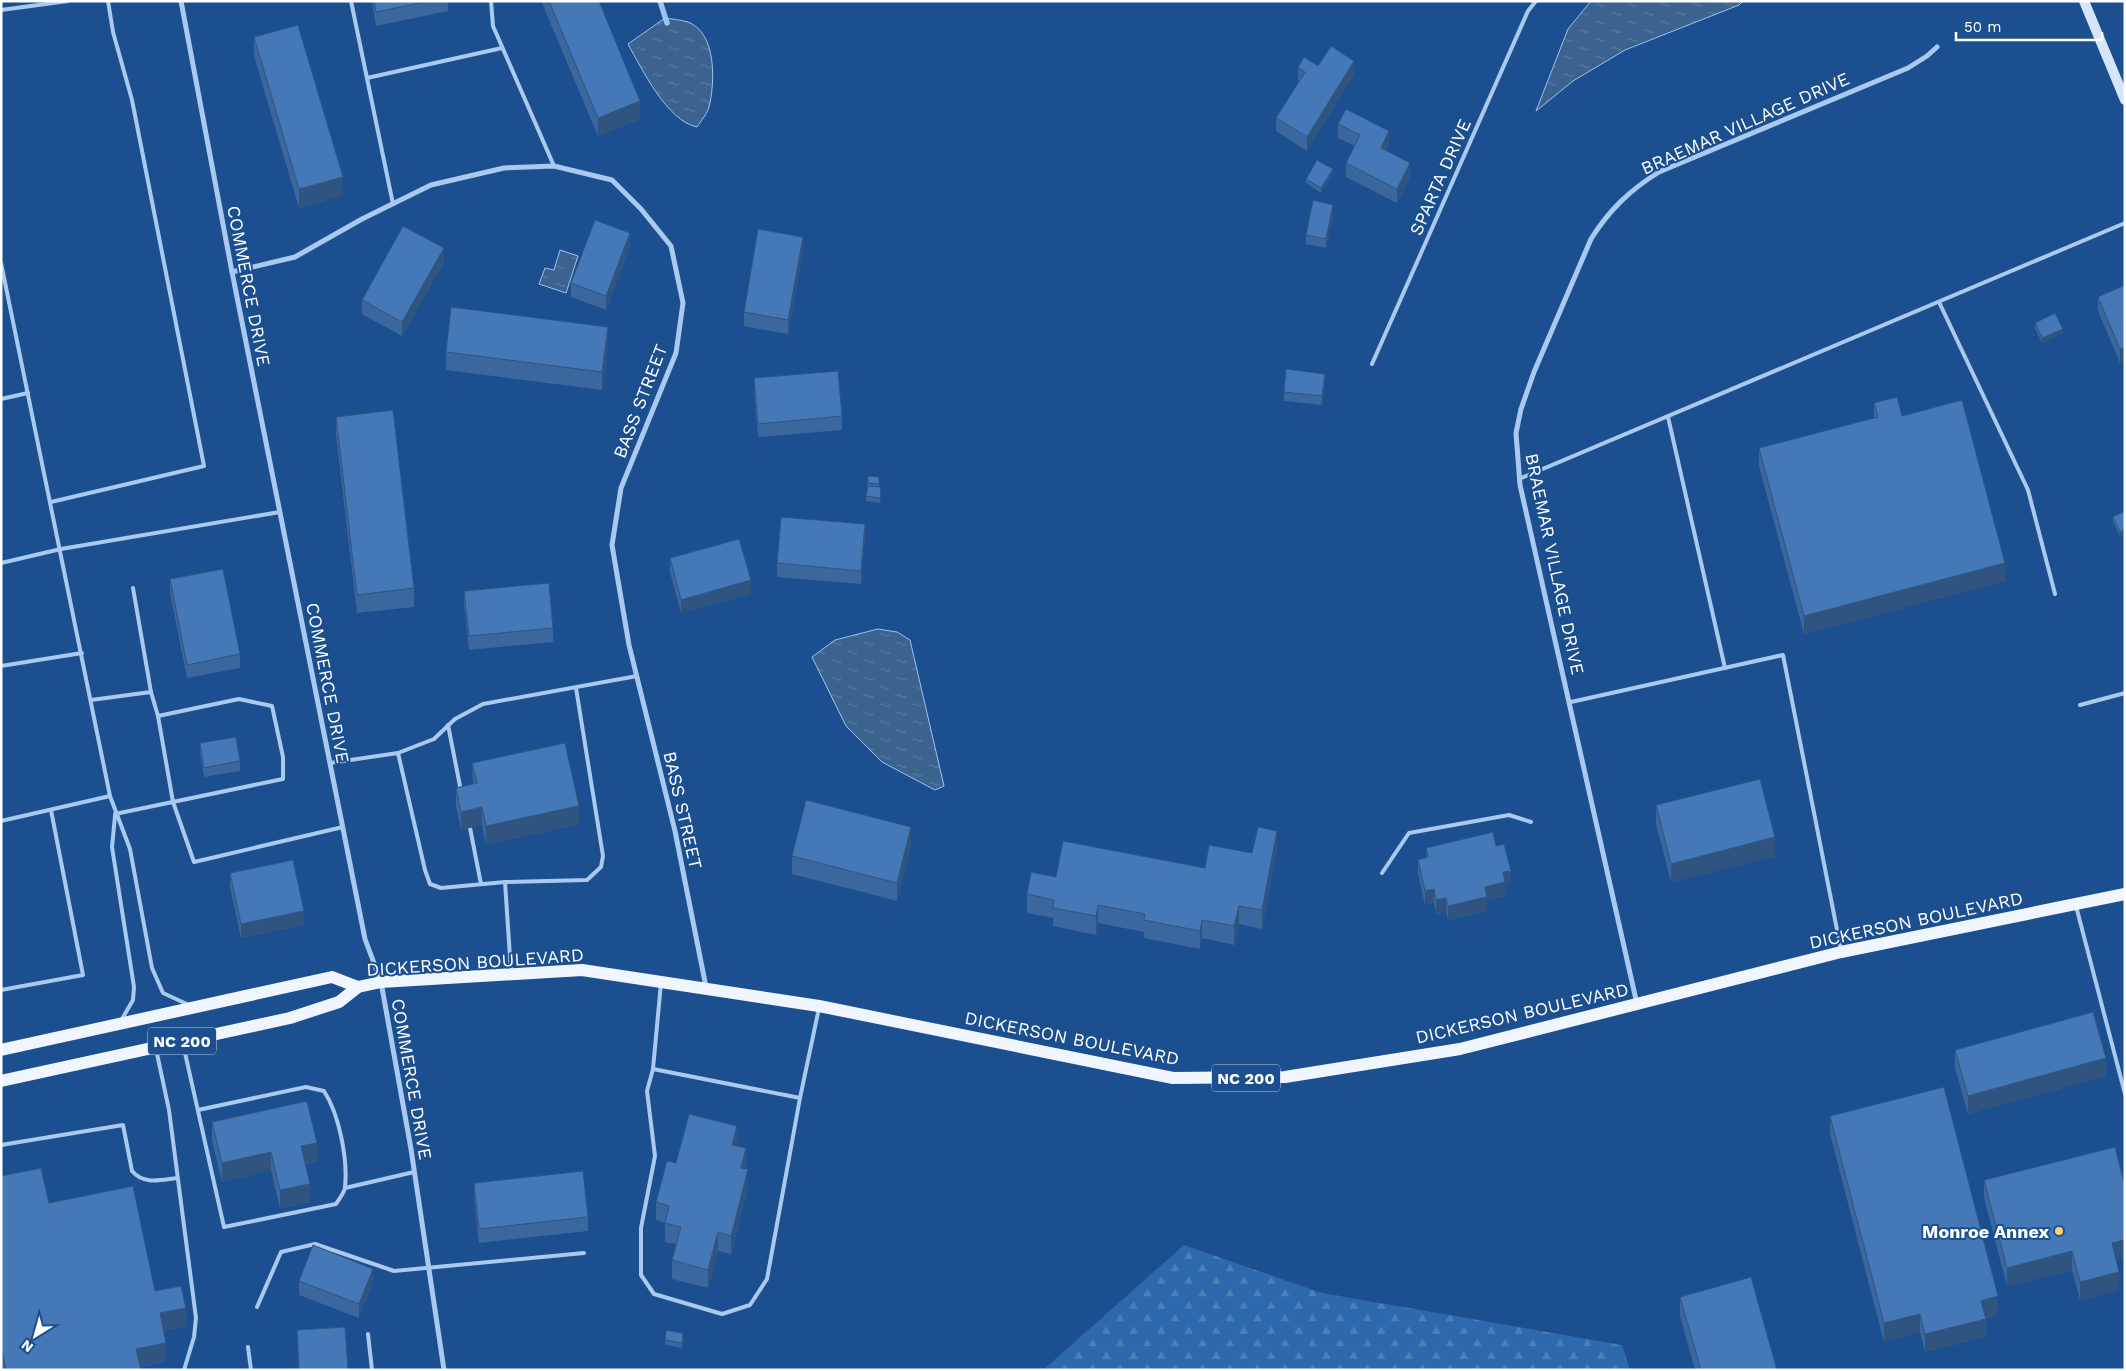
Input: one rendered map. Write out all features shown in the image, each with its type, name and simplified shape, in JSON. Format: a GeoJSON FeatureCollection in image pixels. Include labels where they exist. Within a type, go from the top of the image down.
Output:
{"type":"FeatureCollection","features":[{"type":"Feature","properties":{"kind":"main road"},"geometry":{"type":"LineString","coordinates":[[2084,1],[2125,100]]}},
{"type":"Feature","properties":{"kind":"main road","name":"DICKERSON BOULEVARD"},"geometry":{"type":"LineString","coordinates":[[1,1081],[298,1015],[339,1002],[358,987],[382,982],[582,970],[819,1006],[1173,1078],[1285,1077],[1460,1049],[1841,952],[2125,894]]}},
{"type":"Feature","properties":{"kind":"main road","name":"DICKERSON BOULEVARD"},"geometry":{"type":"LineString","coordinates":[[1,1050],[332,976],[358,987]]}},
{"type":"Feature","properties":{"kind":"street","name":"COMMERCE DRIVE"},"geometry":{"type":"LineString","coordinates":[[182,1],[232,272],[365,939],[382,982],[414,1172],[444,1370]]}},
{"type":"Feature","properties":{"kind":"street","name":"BRAEMAR VILLAGE DRIVE"},"geometry":{"type":"LineString","coordinates":[[1637,1005],[1520,479],[1516,433],[1521,408],[1534,372],[1591,239],[1602,221],[1619,201],[1636,186],[1660,172],[1908,68],[1937,47]]}},
{"type":"Feature","properties":{"kind":"street","name":"BASS STREET"},"geometry":{"type":"LineString","coordinates":[[232,272],[295,258],[431,185],[504,168],[554,166],[612,180],[641,209],[671,246],[683,303],[676,353],[621,488],[612,545],[629,645],[675,831],[706,988]]}},
{"type":"Feature","properties":{"kind":"lane"},"geometry":{"type":"LineString","coordinates":[[1,10],[68,1]]}},
{"type":"Feature","properties":{"kind":"lane"},"geometry":{"type":"LineString","coordinates":[[51,502],[204,466],[132,100],[113,32],[108,1]]}},
{"type":"Feature","properties":{"kind":"lane"},"geometry":{"type":"LineString","coordinates":[[351,1],[393,204]]}},
{"type":"Feature","properties":{"kind":"lane"},"geometry":{"type":"LineString","coordinates":[[491,1],[493,26],[554,166]]}},
{"type":"Feature","properties":{"kind":"lane","name":"SPARTA DRIVE"},"geometry":{"type":"LineString","coordinates":[[1372,364],[1528,11],[1536,1]]}},
{"type":"Feature","properties":{"kind":"lane"},"geometry":{"type":"LineString","coordinates":[[367,78],[502,48]]}},
{"type":"Feature","properties":{"kind":"lane"},"geometry":{"type":"LineString","coordinates":[[1520,479],[2125,223]]}},
{"type":"Feature","properties":{"kind":"lane"},"geometry":{"type":"LineString","coordinates":[[1,263],[110,796],[115,814],[130,849],[152,968],[163,993],[194,1008]]}},
{"type":"Feature","properties":{"kind":"lane"},"geometry":{"type":"LineString","coordinates":[[1939,302],[2028,490],[2055,594]]}},
{"type":"Feature","properties":{"kind":"lane"},"geometry":{"type":"LineString","coordinates":[[1,399],[28,393]]}},
{"type":"Feature","properties":{"kind":"lane"},"geometry":{"type":"LineString","coordinates":[[1668,417],[1725,668]]}},
{"type":"Feature","properties":{"kind":"lane"},"geometry":{"type":"LineString","coordinates":[[1,563],[60,549],[280,512]]}},
{"type":"Feature","properties":{"kind":"lane"},"geometry":{"type":"LineString","coordinates":[[133,588],[151,692],[158,716],[172,802],[194,862],[343,827]]}},
{"type":"Feature","properties":{"kind":"lane"},"geometry":{"type":"LineString","coordinates":[[1,666],[82,653]]}},
{"type":"Feature","properties":{"kind":"lane"},"geometry":{"type":"LineString","coordinates":[[1571,702],[1783,655],[1841,952]]}},
{"type":"Feature","properties":{"kind":"lane"},"geometry":{"type":"LineString","coordinates":[[330,764],[398,754],[434,738],[464,713],[483,704],[637,676]]}},
{"type":"Feature","properties":{"kind":"lane"},"geometry":{"type":"LineString","coordinates":[[398,754],[425,870],[430,884],[441,888],[506,882],[587,880],[601,867],[603,856],[576,688]]}},
{"type":"Feature","properties":{"kind":"lane"},"geometry":{"type":"LineString","coordinates":[[91,700],[151,692]]}},
{"type":"Feature","properties":{"kind":"lane"},"geometry":{"type":"LineString","coordinates":[[2080,705],[2125,693]]}},
{"type":"Feature","properties":{"kind":"lane"},"geometry":{"type":"LineString","coordinates":[[115,814],[284,779],[283,757],[272,706],[240,699],[158,716]]}},
{"type":"Feature","properties":{"kind":"lane"},"geometry":{"type":"LineString","coordinates":[[448,725],[462,795]]}},
{"type":"Feature","properties":{"kind":"lane"},"geometry":{"type":"LineString","coordinates":[[1,821],[110,796]]}},
{"type":"Feature","properties":{"kind":"lane"},"geometry":{"type":"LineString","coordinates":[[1,990],[83,975],[51,810]]}},
{"type":"Feature","properties":{"kind":"lane"},"geometry":{"type":"LineString","coordinates":[[115,814],[112,847],[134,987],[133,1000],[119,1024]]}},
{"type":"Feature","properties":{"kind":"lane"},"geometry":{"type":"LineString","coordinates":[[1382,874],[1409,833],[1509,815],[1532,822]]}},
{"type":"Feature","properties":{"kind":"lane"},"geometry":{"type":"LineString","coordinates":[[470,828],[481,884]]}},
{"type":"Feature","properties":{"kind":"lane"},"geometry":{"type":"LineString","coordinates":[[506,882],[511,974]]}},
{"type":"Feature","properties":{"kind":"lane"},"geometry":{"type":"LineString","coordinates":[[2076,904],[2125,1094]]}},
{"type":"Feature","properties":{"kind":"lane"},"geometry":{"type":"LineString","coordinates":[[662,981],[653,1069],[647,1091],[655,1156],[641,1228],[641,1274],[654,1294],[722,1314],[750,1305],[767,1279],[819,1006]]}},
{"type":"Feature","properties":{"kind":"lane"},"geometry":{"type":"LineString","coordinates":[[182,1041],[224,1227],[336,1204],[345,1188],[342,1144],[333,1104],[324,1091],[306,1087],[198,1110]]}},
{"type":"Feature","properties":{"kind":"lane"},"geometry":{"type":"LineString","coordinates":[[156,1047],[169,1110],[196,1318],[194,1337],[184,1370]]}},
{"type":"Feature","properties":{"kind":"lane"},"geometry":{"type":"LineString","coordinates":[[653,1069],[800,1098]]}},
{"type":"Feature","properties":{"kind":"lane"},"geometry":{"type":"LineString","coordinates":[[1,1146],[123,1125],[132,1171],[136,1176],[148,1181],[177,1178]]}},
{"type":"Feature","properties":{"kind":"lane"},"geometry":{"type":"LineString","coordinates":[[345,1188],[414,1172]]}},
{"type":"Feature","properties":{"kind":"lane"},"geometry":{"type":"LineString","coordinates":[[257,1307],[280,1252],[315,1244],[394,1271],[584,1253]]}},
{"type":"Feature","properties":{"kind":"lane"},"geometry":{"type":"LineString","coordinates":[[368,1334],[372,1370]]}},
{"type":"Feature","properties":{"kind":"lane"},"geometry":{"type":"LineString","coordinates":[[248,1347],[250,1370]]}},
{"type":"Feature","properties":{"kind":"green space"},"geometry":{"type":"Polygon","coordinates":[[[1184,1245],[1322,1293],[1622,1345],[1630,1370],[1043,1370],[1184,1245]]]}},
{"type":"Feature","properties":{"kind":"water"},"geometry":{"type":"Polygon","coordinates":[[[1591,1],[1743,1],[1739,5],[1625,50],[1573,81],[1536,111],[1568,29],[1591,1]]]}},
{"type":"Feature","properties":{"kind":"water"},"geometry":{"type":"Polygon","coordinates":[[[665,18],[688,22],[697,28],[709,47],[713,72],[711,97],[708,110],[697,127],[686,123],[676,115],[656,93],[628,44],[665,18]]]}},
{"type":"Feature","properties":{"kind":"water"},"geometry":{"type":"Polygon","coordinates":[[[560,250],[578,256],[566,293],[539,284],[545,268],[554,270],[560,250]]]}},
{"type":"Feature","properties":{"kind":"water"},"geometry":{"type":"Polygon","coordinates":[[[878,629],[897,632],[910,640],[944,786],[935,790],[882,762],[846,726],[812,657],[835,640],[878,629]]]}},
{"type":"Feature","properties":{"kind":"building"},"geometry":{"type":"Polygon","coordinates":[[[374,1],[429,1],[376,12],[374,1]]]}},
{"type":"Feature","properties":{"kind":"building"},"geometry":{"type":"Polygon","coordinates":[[[549,1],[599,1],[640,101],[598,118],[549,1]]]}},
{"type":"Feature","properties":{"kind":"building"},"geometry":{"type":"Polygon","coordinates":[[[298,25],[343,177],[299,189],[254,37],[298,25]]]}},
{"type":"Feature","properties":{"kind":"building"},"geometry":{"type":"Polygon","coordinates":[[[1331,46],[1354,61],[1307,137],[1276,118],[1305,72],[1298,67],[1304,57],[1318,66],[1331,46]]]}},
{"type":"Feature","properties":{"kind":"building"},"geometry":{"type":"Polygon","coordinates":[[[1346,109],[1389,131],[1381,148],[1410,163],[1397,189],[1346,163],[1360,135],[1338,124],[1346,109]]]}},
{"type":"Feature","properties":{"kind":"building"},"geometry":{"type":"Polygon","coordinates":[[[1317,160],[1333,169],[1321,188],[1306,179],[1317,160]]]}},
{"type":"Feature","properties":{"kind":"building"},"geometry":{"type":"Polygon","coordinates":[[[1313,200],[1333,205],[1326,239],[1306,235],[1313,200]]]}},
{"type":"Feature","properties":{"kind":"building"},"geometry":{"type":"Polygon","coordinates":[[[595,220],[630,233],[606,296],[571,283],[595,220]]]}},
{"type":"Feature","properties":{"kind":"building"},"geometry":{"type":"Polygon","coordinates":[[[403,226],[444,248],[402,322],[362,300],[403,226]]]}},
{"type":"Feature","properties":{"kind":"building"},"geometry":{"type":"Polygon","coordinates":[[[758,229],[803,237],[788,320],[744,312],[758,229]]]}},
{"type":"Feature","properties":{"kind":"building"},"geometry":{"type":"Polygon","coordinates":[[[2125,285],[2125,347],[2120,349],[2098,297],[2125,285]]]}},
{"type":"Feature","properties":{"kind":"building"},"geometry":{"type":"Polygon","coordinates":[[[451,307],[608,327],[602,372],[446,352],[451,307]]]}},
{"type":"Feature","properties":{"kind":"building"},"geometry":{"type":"Polygon","coordinates":[[[2055,313],[2063,329],[2042,338],[2035,323],[2055,313]]]}},
{"type":"Feature","properties":{"kind":"building"},"geometry":{"type":"Polygon","coordinates":[[[1286,369],[1325,374],[1322,396],[1284,392],[1286,369]]]}},
{"type":"Feature","properties":{"kind":"building"},"geometry":{"type":"Polygon","coordinates":[[[838,371],[842,416],[758,424],[754,378],[838,371]]]}},
{"type":"Feature","properties":{"kind":"building"},"geometry":{"type":"Polygon","coordinates":[[[1897,397],[1902,416],[1962,400],[2005,563],[1804,616],[1759,448],[1878,417],[1874,403],[1897,397]]]}},
{"type":"Feature","properties":{"kind":"building"},"geometry":{"type":"Polygon","coordinates":[[[393,410],[414,588],[357,595],[336,417],[393,410]]]}},
{"type":"Feature","properties":{"kind":"building"},"geometry":{"type":"Polygon","coordinates":[[[868,476],[879,477],[879,484],[868,483],[868,476]]]}},
{"type":"Feature","properties":{"kind":"building"},"geometry":{"type":"Polygon","coordinates":[[[868,486],[881,487],[880,498],[866,496],[868,486]]]}},
{"type":"Feature","properties":{"kind":"building"},"geometry":{"type":"Polygon","coordinates":[[[2125,511],[2125,529],[2120,532],[2113,517],[2125,511]]]}},
{"type":"Feature","properties":{"kind":"building"},"geometry":{"type":"Polygon","coordinates":[[[781,517],[865,524],[861,571],[777,563],[781,517]]]}},
{"type":"Feature","properties":{"kind":"building"},"geometry":{"type":"Polygon","coordinates":[[[739,539],[751,580],[681,600],[670,558],[739,539]]]}},
{"type":"Feature","properties":{"kind":"building"},"geometry":{"type":"Polygon","coordinates":[[[223,569],[240,654],[187,665],[170,579],[223,569]]]}},
{"type":"Feature","properties":{"kind":"building"},"geometry":{"type":"Polygon","coordinates":[[[549,583],[553,628],[469,636],[464,591],[549,583]]]}},
{"type":"Feature","properties":{"kind":"building"},"geometry":{"type":"Polygon","coordinates":[[[236,737],[240,761],[204,768],[200,743],[236,737]]]}},
{"type":"Feature","properties":{"kind":"building"},"geometry":{"type":"Polygon","coordinates":[[[565,743],[579,806],[486,826],[482,807],[461,812],[456,788],[477,783],[472,763],[565,743]]]}},
{"type":"Feature","properties":{"kind":"building"},"geometry":{"type":"Polygon","coordinates":[[[1760,779],[1775,837],[1671,864],[1656,805],[1760,779]]]}},
{"type":"Feature","properties":{"kind":"building"},"geometry":{"type":"Polygon","coordinates":[[[806,800],[911,827],[897,883],[792,856],[806,800]]]}},
{"type":"Feature","properties":{"kind":"building"},"geometry":{"type":"Polygon","coordinates":[[[1258,827],[1277,831],[1262,910],[1239,906],[1234,926],[1202,920],[1200,931],[1144,920],[1145,914],[1098,905],[1096,916],[1053,908],[1054,900],[1027,894],[1031,872],[1056,877],[1063,841],[1205,868],[1209,845],[1252,853],[1258,827]]]}},
{"type":"Feature","properties":{"kind":"building"},"geometry":{"type":"Polygon","coordinates":[[[1493,832],[1496,846],[1504,844],[1511,871],[1503,872],[1505,882],[1485,887],[1487,897],[1448,906],[1446,898],[1436,900],[1434,889],[1425,891],[1418,860],[1428,857],[1426,848],[1493,832]]]}},
{"type":"Feature","properties":{"kind":"building"},"geometry":{"type":"Polygon","coordinates":[[[293,860],[304,911],[241,924],[230,873],[293,860]]]}},
{"type":"Feature","properties":{"kind":"building"},"geometry":{"type":"Polygon","coordinates":[[[2093,1012],[2106,1058],[1968,1096],[1955,1050],[2093,1012]]]}},
{"type":"Feature","properties":{"kind":"building"},"geometry":{"type":"Polygon","coordinates":[[[1944,1087],[1998,1296],[1981,1301],[1986,1319],[1925,1334],[1920,1314],[1884,1323],[1830,1116],[1944,1087]]]}},
{"type":"Feature","properties":{"kind":"building"},"geometry":{"type":"Polygon","coordinates":[[[307,1101],[317,1143],[301,1146],[310,1184],[280,1190],[271,1152],[222,1163],[212,1122],[307,1101]]]}},
{"type":"Feature","properties":{"kind":"building"},"geometry":{"type":"Polygon","coordinates":[[[689,1114],[737,1126],[732,1145],[746,1148],[741,1168],[748,1169],[731,1236],[718,1232],[708,1270],[672,1260],[681,1227],[665,1223],[669,1206],[656,1202],[667,1161],[676,1163],[689,1114]]]}},
{"type":"Feature","properties":{"kind":"building","name":"Monroe Annex"},"geometry":{"type":"Polygon","coordinates":[[[2115,1147],[2125,1186],[2125,1240],[2112,1243],[2119,1272],[2080,1282],[2072,1251],[2007,1268],[1984,1180],[2115,1147]]]}},
{"type":"Feature","properties":{"kind":"building"},"geometry":{"type":"Polygon","coordinates":[[[41,1168],[49,1203],[133,1186],[155,1291],[181,1286],[186,1308],[160,1313],[166,1343],[136,1349],[141,1370],[6,1370],[1,1352],[1,1176],[41,1168]]]}},
{"type":"Feature","properties":{"kind":"building"},"geometry":{"type":"Polygon","coordinates":[[[583,1171],[588,1217],[479,1229],[474,1183],[583,1171]]]}},
{"type":"Feature","properties":{"kind":"building"},"geometry":{"type":"Polygon","coordinates":[[[313,1245],[373,1269],[359,1304],[299,1281],[313,1245]]]}},
{"type":"Feature","properties":{"kind":"building"},"geometry":{"type":"Polygon","coordinates":[[[1751,1277],[1777,1370],[1701,1370],[1680,1297],[1751,1277]]]}},
{"type":"Feature","properties":{"kind":"building"},"geometry":{"type":"Polygon","coordinates":[[[345,1327],[348,1370],[299,1370],[297,1330],[345,1327]]]}},
{"type":"Feature","properties":{"kind":"building"},"geometry":{"type":"Polygon","coordinates":[[[666,1330],[683,1333],[682,1343],[665,1340],[666,1330]]]}},
{"type":"Feature","properties":{"kind":"waterway"},"geometry":{"type":"LineString","coordinates":[[660,1],[667,23]]}},
{"type":"Feature","properties":{"kind":"place","name":"Monroe Annex"},"geometry":{"type":"Point","coordinates":[2059,1231]}}]}
